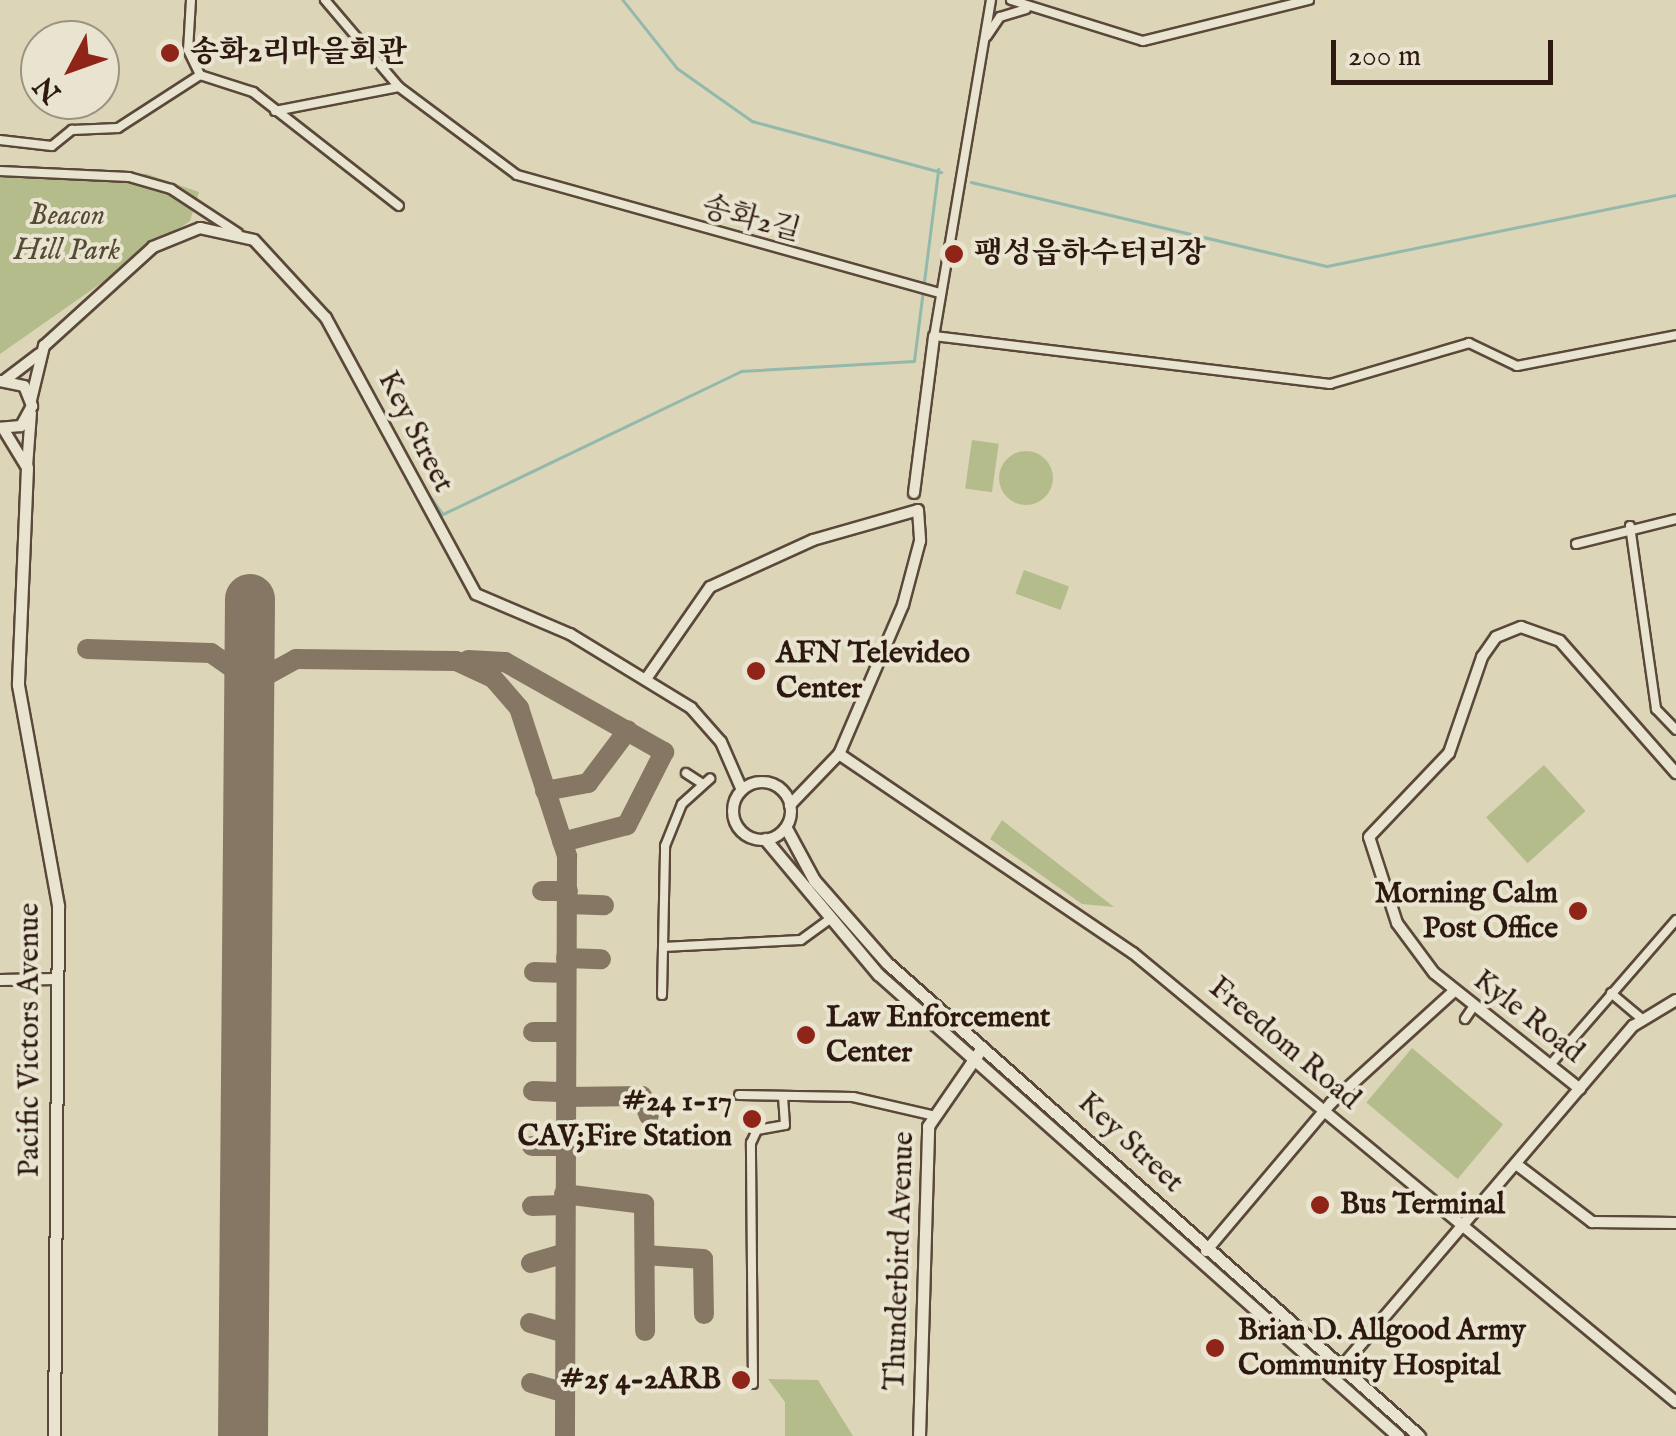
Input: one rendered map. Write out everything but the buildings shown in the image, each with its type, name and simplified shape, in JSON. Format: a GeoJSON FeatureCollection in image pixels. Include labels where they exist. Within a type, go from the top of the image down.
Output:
{"type":"FeatureCollection","features":[{"type":"Feature","properties":{"kind":"main road","name":"Pacific Victors Avenue"},"geometry":{"type":"LineString","coordinates":[[26,467],[18,686],[58,906],[54,1436]]}},
{"type":"Feature","properties":{"kind":"main road","name":"Key Street"},"geometry":{"type":"LineString","coordinates":[[786,828],[838,912],[1398,1436]]}},
{"type":"Feature","properties":{"kind":"main road","name":"Key Street"},"geometry":{"type":"LineString","coordinates":[[765,840],[828,921],[976,1057],[1202,1254]]}},
{"type":"Feature","properties":{"kind":"main road","name":"Thunderbird Avenue"},"geometry":{"type":"LineString","coordinates":[[919,1436],[930,1116],[984,1046]]}},
{"type":"Feature","properties":{"kind":"main road","name":"Key Street"},"geometry":{"type":"LineString","coordinates":[[1334,1375],[1419,1436]]}},
{"type":"Feature","properties":{"kind":"street"},"geometry":{"type":"LineString","coordinates":[[191,0],[188,50],[200,74]]}},
{"type":"Feature","properties":{"kind":"street","name":"송화2길"},"geometry":{"type":"LineString","coordinates":[[325,0],[399,88],[538,184],[939,293]]}},
{"type":"Feature","properties":{"kind":"street"},"geometry":{"type":"LineString","coordinates":[[797,790],[745,784],[736,822],[765,840],[786,828],[797,790],[839,754],[903,605],[920,541],[914,493],[939,293],[991,0]]}},
{"type":"Feature","properties":{"kind":"street"},"geometry":{"type":"LineString","coordinates":[[1011,0],[1143,42],[1284,3],[1309,0]]}},
{"type":"Feature","properties":{"kind":"street"},"geometry":{"type":"LineString","coordinates":[[1023,0],[1035,10]]}},
{"type":"Feature","properties":{"kind":"street"},"geometry":{"type":"LineString","coordinates":[[985,40],[1011,10],[1035,10]]}},
{"type":"Feature","properties":{"kind":"street"},"geometry":{"type":"LineString","coordinates":[[0,140],[52,146],[72,130],[118,128],[200,74],[237,83],[398,206]]}},
{"type":"Feature","properties":{"kind":"street"},"geometry":{"type":"LineString","coordinates":[[275,111],[399,88]]}},
{"type":"Feature","properties":{"kind":"street"},"geometry":{"type":"LineString","coordinates":[[0,171],[129,177],[171,189],[238,233]]}},
{"type":"Feature","properties":{"kind":"street"},"geometry":{"type":"LineString","coordinates":[[31,406],[2,380],[167,238],[200,228],[238,233]]}},
{"type":"Feature","properties":{"kind":"street","name":"Key Street"},"geometry":{"type":"LineString","coordinates":[[238,233],[274,255],[318,306],[476,594],[646,679],[704,718],[745,784]]}},
{"type":"Feature","properties":{"kind":"street"},"geometry":{"type":"LineString","coordinates":[[934,336],[1330,384],[1469,344],[1518,366],[1676,335]]}},
{"type":"Feature","properties":{"kind":"street"},"geometry":{"type":"LineString","coordinates":[[26,467],[31,406],[42,349]]}},
{"type":"Feature","properties":{"kind":"street"},"geometry":{"type":"LineString","coordinates":[[26,467],[1,429],[31,406]]}},
{"type":"Feature","properties":{"kind":"street"},"geometry":{"type":"LineString","coordinates":[[646,679],[710,587],[812,540],[918,510]]}},
{"type":"Feature","properties":{"kind":"street"},"geometry":{"type":"LineString","coordinates":[[1576,544],[1630,526],[1676,519]]}},
{"type":"Feature","properties":{"kind":"street"},"geometry":{"type":"LineString","coordinates":[[1630,526],[1656,708],[1676,730]]}},
{"type":"Feature","properties":{"kind":"street","name":"Kyle Road"},"geometry":{"type":"LineString","coordinates":[[1580,1089],[1453,992],[1396,923],[1369,838],[1458,740],[1496,637],[1521,627],[1550,633],[1676,773]]}},
{"type":"Feature","properties":{"kind":"street","name":"Freedom Road"},"geometry":{"type":"LineString","coordinates":[[839,754],[1133,953],[1676,1402]]}},
{"type":"Feature","properties":{"kind":"street"},"geometry":{"type":"LineString","coordinates":[[662,995],[668,831],[707,782],[686,773]]}},
{"type":"Feature","properties":{"kind":"street"},"geometry":{"type":"LineString","coordinates":[[782,790],[790,805]]}},
{"type":"Feature","properties":{"kind":"street"},"geometry":{"type":"LineString","coordinates":[[663,947],[801,940],[838,912]]}},
{"type":"Feature","properties":{"kind":"street"},"geometry":{"type":"LineString","coordinates":[[1550,1065],[1676,920]]}},
{"type":"Feature","properties":{"kind":"street"},"geometry":{"type":"LineString","coordinates":[[0,980],[56,978]]}},
{"type":"Feature","properties":{"kind":"street"},"geometry":{"type":"LineString","coordinates":[[1202,1254],[1325,1111],[1453,992]]}},
{"type":"Feature","properties":{"kind":"street"},"geometry":{"type":"LineString","coordinates":[[1611,994],[1641,1018]]}},
{"type":"Feature","properties":{"kind":"street"},"geometry":{"type":"LineString","coordinates":[[1334,1375],[1641,1018],[1676,1000]]}},
{"type":"Feature","properties":{"kind":"street"},"geometry":{"type":"LineString","coordinates":[[1465,1019],[1473,1007]]}},
{"type":"Feature","properties":{"kind":"street"},"geometry":{"type":"LineString","coordinates":[[739,1095],[853,1097],[930,1116]]}},
{"type":"Feature","properties":{"kind":"street"},"geometry":{"type":"LineString","coordinates":[[753,1384],[751,1143],[757,1130],[784,1125],[783,1096]]}},
{"type":"Feature","properties":{"kind":"street"},"geometry":{"type":"LineString","coordinates":[[1516,1164],[1592,1222],[1676,1223]]}},
{"type":"Feature","properties":{"kind":"green space","name":"Beacon Hill Park"},"geometry":{"type":"Polygon","coordinates":[[[0,165],[147,174],[199,192],[190,221],[0,354],[0,165]]]}},
{"type":"Feature","properties":{"kind":"green space"},"geometry":{"type":"Polygon","coordinates":[[[972,440],[999,444],[992,492],[965,489],[972,440]]]}},
{"type":"Feature","properties":{"kind":"green space"},"geometry":{"type":"Polygon","coordinates":[[[1026,451],[1045,459],[1053,478],[1045,497],[1026,505],[1007,497],[999,478],[1007,459],[1026,451]]]}},
{"type":"Feature","properties":{"kind":"green space"},"geometry":{"type":"Polygon","coordinates":[[[1024,570],[1069,586],[1061,610],[1015,593],[1024,570]]]}},
{"type":"Feature","properties":{"kind":"green space"},"geometry":{"type":"Polygon","coordinates":[[[1544,765],[1585,811],[1528,863],[1486,817],[1544,765]]]}},
{"type":"Feature","properties":{"kind":"green space"},"geometry":{"type":"Polygon","coordinates":[[[1002,820],[1114,907],[1082,904],[990,839],[1002,820]]]}},
{"type":"Feature","properties":{"kind":"green space"},"geometry":{"type":"Polygon","coordinates":[[[1412,1048],[1503,1124],[1458,1179],[1366,1102],[1412,1048]]]}},
{"type":"Feature","properties":{"kind":"green space"},"geometry":{"type":"Polygon","coordinates":[[[768,1379],[818,1380],[853,1436],[785,1436],[785,1402],[768,1379]]]}},
{"type":"Feature","properties":{"kind":"waterway"},"geometry":{"type":"LineString","coordinates":[[623,0],[677,68],[752,121],[941,172]]}},
{"type":"Feature","properties":{"kind":"waterway"},"geometry":{"type":"LineString","coordinates":[[424,488],[443,514],[741,371],[914,361],[938,170]]}},
{"type":"Feature","properties":{"kind":"waterway"},"geometry":{"type":"LineString","coordinates":[[971,182],[1327,266],[1676,195]]}},
{"type":"Feature","properties":{"kind":"taxiway"},"geometry":{"type":"LineString","coordinates":[[87,649],[211,653],[237,671],[246,706]]}},
{"type":"Feature","properties":{"kind":"taxiway"},"geometry":{"type":"LineString","coordinates":[[246,718],[258,680],[296,659],[456,661],[493,678],[519,708],[567,856],[565,1436]]}},
{"type":"Feature","properties":{"kind":"taxiway"},"geometry":{"type":"LineString","coordinates":[[468,660],[505,662],[664,752],[627,825],[562,842]]}},
{"type":"Feature","properties":{"kind":"taxiway"},"geometry":{"type":"LineString","coordinates":[[545,791],[588,783],[628,730]]}},
{"type":"Feature","properties":{"kind":"taxiway"},"geometry":{"type":"LineString","coordinates":[[542,891],[568,891]]}},
{"type":"Feature","properties":{"kind":"taxiway"},"geometry":{"type":"LineString","coordinates":[[567,904],[604,905]]}},
{"type":"Feature","properties":{"kind":"taxiway"},"geometry":{"type":"LineString","coordinates":[[566,958],[601,959]]}},
{"type":"Feature","properties":{"kind":"taxiway"},"geometry":{"type":"LineString","coordinates":[[534,972],[566,973]]}},
{"type":"Feature","properties":{"kind":"taxiway"},"geometry":{"type":"LineString","coordinates":[[533,1032],[566,1032]]}},
{"type":"Feature","properties":{"kind":"taxiway"},"geometry":{"type":"LineString","coordinates":[[533,1091],[566,1092]]}},
{"type":"Feature","properties":{"kind":"taxiway"},"geometry":{"type":"LineString","coordinates":[[566,1097],[642,1096],[649,1116]]}},
{"type":"Feature","properties":{"kind":"taxiway"},"geometry":{"type":"LineString","coordinates":[[532,1146],[565,1146]]}},
{"type":"Feature","properties":{"kind":"taxiway"},"geometry":{"type":"LineString","coordinates":[[564,1194],[644,1204],[645,1331]]}},
{"type":"Feature","properties":{"kind":"taxiway"},"geometry":{"type":"LineString","coordinates":[[532,1206],[564,1205]]}},
{"type":"Feature","properties":{"kind":"taxiway"},"geometry":{"type":"LineString","coordinates":[[531,1263],[563,1254]]}},
{"type":"Feature","properties":{"kind":"taxiway"},"geometry":{"type":"LineString","coordinates":[[645,1255],[703,1259],[704,1314]]}},
{"type":"Feature","properties":{"kind":"taxiway"},"geometry":{"type":"LineString","coordinates":[[530,1323],[564,1333]]}},
{"type":"Feature","properties":{"kind":"taxiway"},"geometry":{"type":"LineString","coordinates":[[531,1383],[565,1393]]}},
{"type":"Feature","properties":{"kind":"runway"},"geometry":{"type":"LineString","coordinates":[[243,1436],[250,599]]}},
{"type":"Feature","properties":{"kind":"place","name":"송화2리마을회관"},"geometry":{"type":"Point","coordinates":[170,53]}},
{"type":"Feature","properties":{"kind":"place","name":"팽성읍하수터리장"},"geometry":{"type":"Point","coordinates":[954,254]}},
{"type":"Feature","properties":{"kind":"place","name":"AFN Televideo Center"},"geometry":{"type":"Point","coordinates":[756,671]}},
{"type":"Feature","properties":{"kind":"place","name":"Morning Calm Post Office"},"geometry":{"type":"Point","coordinates":[1578,911]}},
{"type":"Feature","properties":{"kind":"place","name":"Law Enforcement Center"},"geometry":{"type":"Point","coordinates":[806,1035]}},
{"type":"Feature","properties":{"kind":"place","name":"#24 1-17 CAV;Fire Station"},"geometry":{"type":"Point","coordinates":[752,1119]}},
{"type":"Feature","properties":{"kind":"place","name":"Bus Terminal"},"geometry":{"type":"Point","coordinates":[1320,1205]}},
{"type":"Feature","properties":{"kind":"place","name":"Brian D. Allgood Army Community Hospital"},"geometry":{"type":"Point","coordinates":[1215,1348]}},
{"type":"Feature","properties":{"kind":"place","name":"#25 4-2ARB"},"geometry":{"type":"Point","coordinates":[741,1380]}}]}
